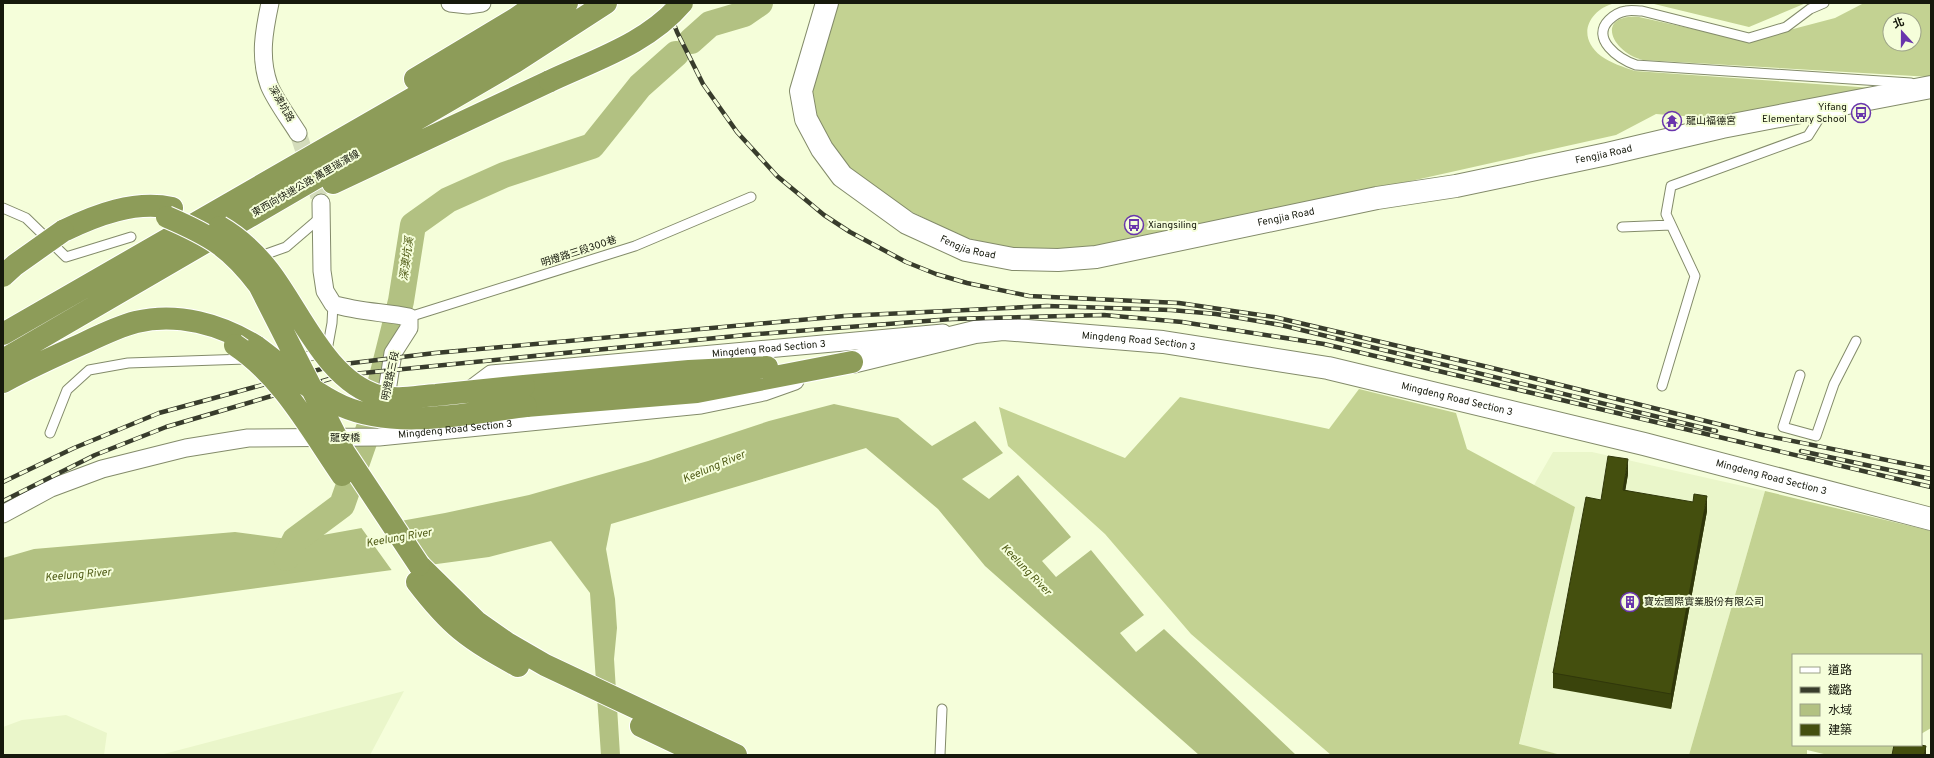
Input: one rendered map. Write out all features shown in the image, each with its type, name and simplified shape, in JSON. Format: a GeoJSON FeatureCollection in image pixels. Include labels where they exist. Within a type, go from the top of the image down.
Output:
{"type":"FeatureCollection","features":[{"type":"Feature","properties":{"kind":"highway"},"geometry":{"type":"LineString","coordinates":[[170,221],[228,195],[316,138],[515,20],[538,3]]}},
{"type":"Feature","properties":{"kind":"highway","name":"東西向快速公路 萬里瑞濱線"},"geometry":{"type":"LineString","coordinates":[[3,360],[515,62],[606,3]]}},
{"type":"Feature","properties":{"kind":"highway"},"geometry":{"type":"LineString","coordinates":[[200,245],[630,44],[649,34],[669,18],[682,3]]}},
{"type":"Feature","properties":{"kind":"highway"},"geometry":{"type":"LineString","coordinates":[[3,334],[87,286],[170,221],[500,48],[565,4]]}},
{"type":"Feature","properties":{"kind":"highway"},"geometry":{"type":"LineString","coordinates":[[3,276],[15,265],[71,227],[129,213],[148,213],[202,232],[226,248],[245,267],[259,285],[344,452],[419,565],[477,622],[507,643],[545,665],[686,739],[702,755]]}},
{"type":"Feature","properties":{"kind":"highway"},"geometry":{"type":"LineString","coordinates":[[170,221],[209,220],[234,235],[255,254],[270,272],[320,348],[337,369],[356,387],[380,396],[402,398],[525,396]]}},
{"type":"Feature","properties":{"kind":"highway"},"geometry":{"type":"LineString","coordinates":[[3,382],[49,358],[109,332],[134,323],[154,319],[177,318],[223,329],[240,336],[324,396],[356,411],[377,417],[397,419],[420,417],[525,396],[689,371],[852,362]]}},
{"type":"Feature","properties":{"kind":"highway"},"geometry":{"type":"LineString","coordinates":[[109,332],[144,327],[181,327],[204,332],[235,345],[262,366],[289,398],[417,582],[438,608],[460,629],[484,647],[539,678],[686,739],[736,755]]}},
{"type":"Feature","properties":{"kind":"main road","name":"Fengjia Road"},"geometry":{"type":"LineString","coordinates":[[827,3],[801,90],[806,119],[822,149],[842,176],[906,223],[966,250],[1013,259],[1058,260],[1096,257],[1376,198],[1456,186],[1607,154],[1722,127],[1931,86]]}},
{"type":"Feature","properties":{"kind":"main road","name":"Mingdeng Road Section 3"},"geometry":{"type":"LineString","coordinates":[[852,362],[975,332],[1003,329],[1163,342],[1328,368],[1644,444],[1931,519]]}},
{"type":"Feature","properties":{"kind":"street","name":"深澳坑路"},"geometry":{"type":"LineString","coordinates":[[270,3],[263,35],[263,64],[270,87],[298,134]]}},
{"type":"Feature","properties":{"kind":"street"},"geometry":{"type":"LineString","coordinates":[[450,3],[468,5],[482,3]]}},
{"type":"Feature","properties":{"kind":"street"},"geometry":{"type":"LineString","coordinates":[[322,210],[322,271],[325,290],[333,304],[346,308],[409,317]]}},
{"type":"Feature","properties":{"kind":"street","name":"明燈路三段"},"geometry":{"type":"LineString","coordinates":[[378,437],[394,353],[409,328],[409,317]]}},
{"type":"Feature","properties":{"kind":"street","name":"Mingdeng Road Section 3"},"geometry":{"type":"LineString","coordinates":[[400,436],[459,398],[491,374],[922,334],[975,332]]}},
{"type":"Feature","properties":{"kind":"street","name":"Mingdeng Road Section 3"},"geometry":{"type":"LineString","coordinates":[[400,436],[701,406],[764,392],[852,362]]}},
{"type":"Feature","properties":{"kind":"street"},"geometry":{"type":"LineString","coordinates":[[459,398],[449,409],[450,416],[466,429]]}},
{"type":"Feature","properties":{"kind":"street"},"geometry":{"type":"LineString","coordinates":[[378,437],[400,436]]}},
{"type":"Feature","properties":{"kind":"street","name":"龍安橋"},"geometry":{"type":"LineString","coordinates":[[3,514],[51,488],[102,469],[186,448],[248,438],[378,437]]}},
{"type":"Feature","properties":{"kind":"lane"},"geometry":{"type":"LineString","coordinates":[[1824,3],[1810,9],[1786,27],[1749,38],[1642,11],[1625,11],[1613,16],[1605,25],[1604,33],[1606,44],[1612,52],[1624,61],[1636,64],[1931,86]]}},
{"type":"Feature","properties":{"kind":"lane"},"geometry":{"type":"LineString","coordinates":[[1662,386],[1695,276],[1666,214],[1671,186],[1808,136],[1827,107]]}},
{"type":"Feature","properties":{"kind":"lane","name":"明燈路三段300巷"},"geometry":{"type":"LineString","coordinates":[[409,317],[635,246],[751,197]]}},
{"type":"Feature","properties":{"kind":"lane"},"geometry":{"type":"LineString","coordinates":[[3,208],[26,218],[66,257],[131,237]]}},
{"type":"Feature","properties":{"kind":"lane"},"geometry":{"type":"LineString","coordinates":[[232,266],[286,247],[322,210]]}},
{"type":"Feature","properties":{"kind":"lane"},"geometry":{"type":"LineString","coordinates":[[1622,227],[1671,225]]}},
{"type":"Feature","properties":{"kind":"lane"},"geometry":{"type":"LineString","coordinates":[[50,432],[67,390],[89,370],[128,363],[232,358],[295,359],[314,355],[328,345],[332,323],[333,304]]}},
{"type":"Feature","properties":{"kind":"lane"},"geometry":{"type":"LineString","coordinates":[[1800,376],[1783,427],[1816,436],[1834,384],[1856,341]]}},
{"type":"Feature","properties":{"kind":"lane"},"geometry":{"type":"LineString","coordinates":[[940,755],[942,709]]}},
{"type":"Feature","properties":{"kind":"shaded area"},"geometry":{"type":"Polygon","coordinates":[[[826,3],[1615,3],[1598,12],[1592,18],[1588,25],[1587,33],[1589,41],[1593,49],[1601,56],[1613,63],[1635,71],[1887,89],[1724,119],[1656,114],[1616,135],[1058,260],[963,237],[847,180],[803,117],[826,3]]]}},
{"type":"Feature","properties":{"kind":"shaded area"},"geometry":{"type":"Polygon","coordinates":[[[1650,3],[1806,3],[1749,27],[1650,3]]]}},
{"type":"Feature","properties":{"kind":"shaded area"},"geometry":{"type":"Polygon","coordinates":[[[1864,3],[1931,3],[1931,77],[1643,60],[1632,56],[1616,43],[1612,35],[1612,27],[1616,21],[1625,18],[1639,17],[1747,41],[1835,18],[1864,3]]]}},
{"type":"Feature","properties":{"kind":"shaded area"},"geometry":{"type":"Polygon","coordinates":[[[1359,389],[1456,413],[1467,449],[1575,507],[1519,744],[1561,755],[1331,755],[1191,634],[1105,534],[1008,446],[999,407],[1125,458],[1180,397],[1329,429],[1359,389]]]}},
{"type":"Feature","properties":{"kind":"shaded area"},"geometry":{"type":"Polygon","coordinates":[[[1553,452],[1592,452],[1765,491],[1689,755],[1561,755],[1519,745],[1575,507],[1534,485],[1553,452]]]}},
{"type":"Feature","properties":{"kind":"shaded area"},"geometry":{"type":"Polygon","coordinates":[[[1765,491],[1931,531],[1931,728],[1922,733],[1922,654],[1792,654],[1792,746],[1902,746],[1894,755],[1828,755],[1807,750],[1807,755],[1689,755],[1765,491]]]}},
{"type":"Feature","properties":{"kind":"shaded area"},"geometry":{"type":"Polygon","coordinates":[[[404,691],[370,755],[160,755],[404,691]]]}},
{"type":"Feature","properties":{"kind":"shaded area"},"geometry":{"type":"Polygon","coordinates":[[[66,715],[107,733],[104,755],[3,755],[3,727],[22,720],[66,715]]]}},
{"type":"Feature","properties":{"kind":"water","name":"Keelung River"},"geometry":{"type":"Polygon","coordinates":[[[834,404],[898,418],[932,446],[975,421],[1003,453],[962,479],[989,499],[1018,475],[1071,537],[1042,561],[1056,577],[1091,550],[1144,615],[1120,633],[1136,652],[1164,629],[1296,755],[1199,755],[985,566],[938,509],[866,448],[611,524],[606,549],[615,599],[617,628],[614,659],[620,755],[601,755],[590,593],[551,541],[489,557],[176,599],[3,620],[3,558],[34,549],[235,532],[295,540],[445,513],[529,495],[648,461],[769,421],[834,404]]]}},
{"type":"Feature","properties":{"kind":"pier"},"geometry":{"type":"Polygon","coordinates":[[[401,519],[413,538],[435,566],[393,572],[360,526],[401,519]]]}},
{"type":"Feature","properties":{"kind":"building","name":"寶宏國際實業股份有限公司"},"geometry":{"type":"Polygon","coordinates":[[[1608,456],[1628,459],[1623,490],[1693,502],[1694,494],[1707,496],[1671,694],[1553,673],[1586,497],[1601,500],[1608,456]]]}},
{"type":"Feature","properties":{"kind":"building"},"geometry":{"type":"Polygon","coordinates":[[[1894,746],[1926,746],[1924,755],[1892,755],[1894,746]]]}},
{"type":"Feature","properties":{"kind":"waterway","name":"深澳坑溪"},"geometry":{"type":"LineString","coordinates":[[691,41],[710,24],[744,14],[760,3]]}},
{"type":"Feature","properties":{"kind":"waterway","name":"深澳坑溪"},"geometry":{"type":"LineString","coordinates":[[286,558],[295,540],[342,505],[370,425],[401,301],[413,225],[448,200],[504,175],[592,146],[640,86],[676,54]]}},
{"type":"Feature","properties":{"kind":"tunnel"},"geometry":{"type":"LineString","coordinates":[[298,133],[321,203]]}},
{"type":"Feature","properties":{"kind":"railway"},"geometry":{"type":"LineString","coordinates":[[666,3],[677,32],[703,84],[737,132],[777,176],[824,215],[850,232],[906,262],[936,274],[967,283],[1029,296],[1179,303],[1274,317],[1488,367],[1758,434],[1931,469]]}},
{"type":"Feature","properties":{"kind":"railway"},"geometry":{"type":"LineString","coordinates":[[3,482],[74,448],[159,413],[336,365],[435,353],[844,316],[1047,306],[1171,310],[1216,314],[1281,325],[1716,431]]}},
{"type":"Feature","properties":{"kind":"railway"},"geometry":{"type":"LineString","coordinates":[[3,501],[95,455],[166,427],[343,375],[746,335],[952,319],[1104,315],[1182,322],[1324,344],[1931,487]]}},
{"type":"Feature","properties":{"kind":"railway"},"geometry":{"type":"LineString","coordinates":[[1801,451],[1931,479]]}},
{"type":"Feature","properties":{"kind":"place","name":"Yifang Elementary School"},"geometry":{"type":"Point","coordinates":[1861,113]}},
{"type":"Feature","properties":{"kind":"place","name":"龍山福德宮"},"geometry":{"type":"Point","coordinates":[1672,121]}},
{"type":"Feature","properties":{"kind":"place","name":"Xiangsiling"},"geometry":{"type":"Point","coordinates":[1134,225]}},
{"type":"Feature","properties":{"kind":"place","name":"寶宏國際實業股份有限公司"},"geometry":{"type":"Point","coordinates":[1630,602]}}]}
